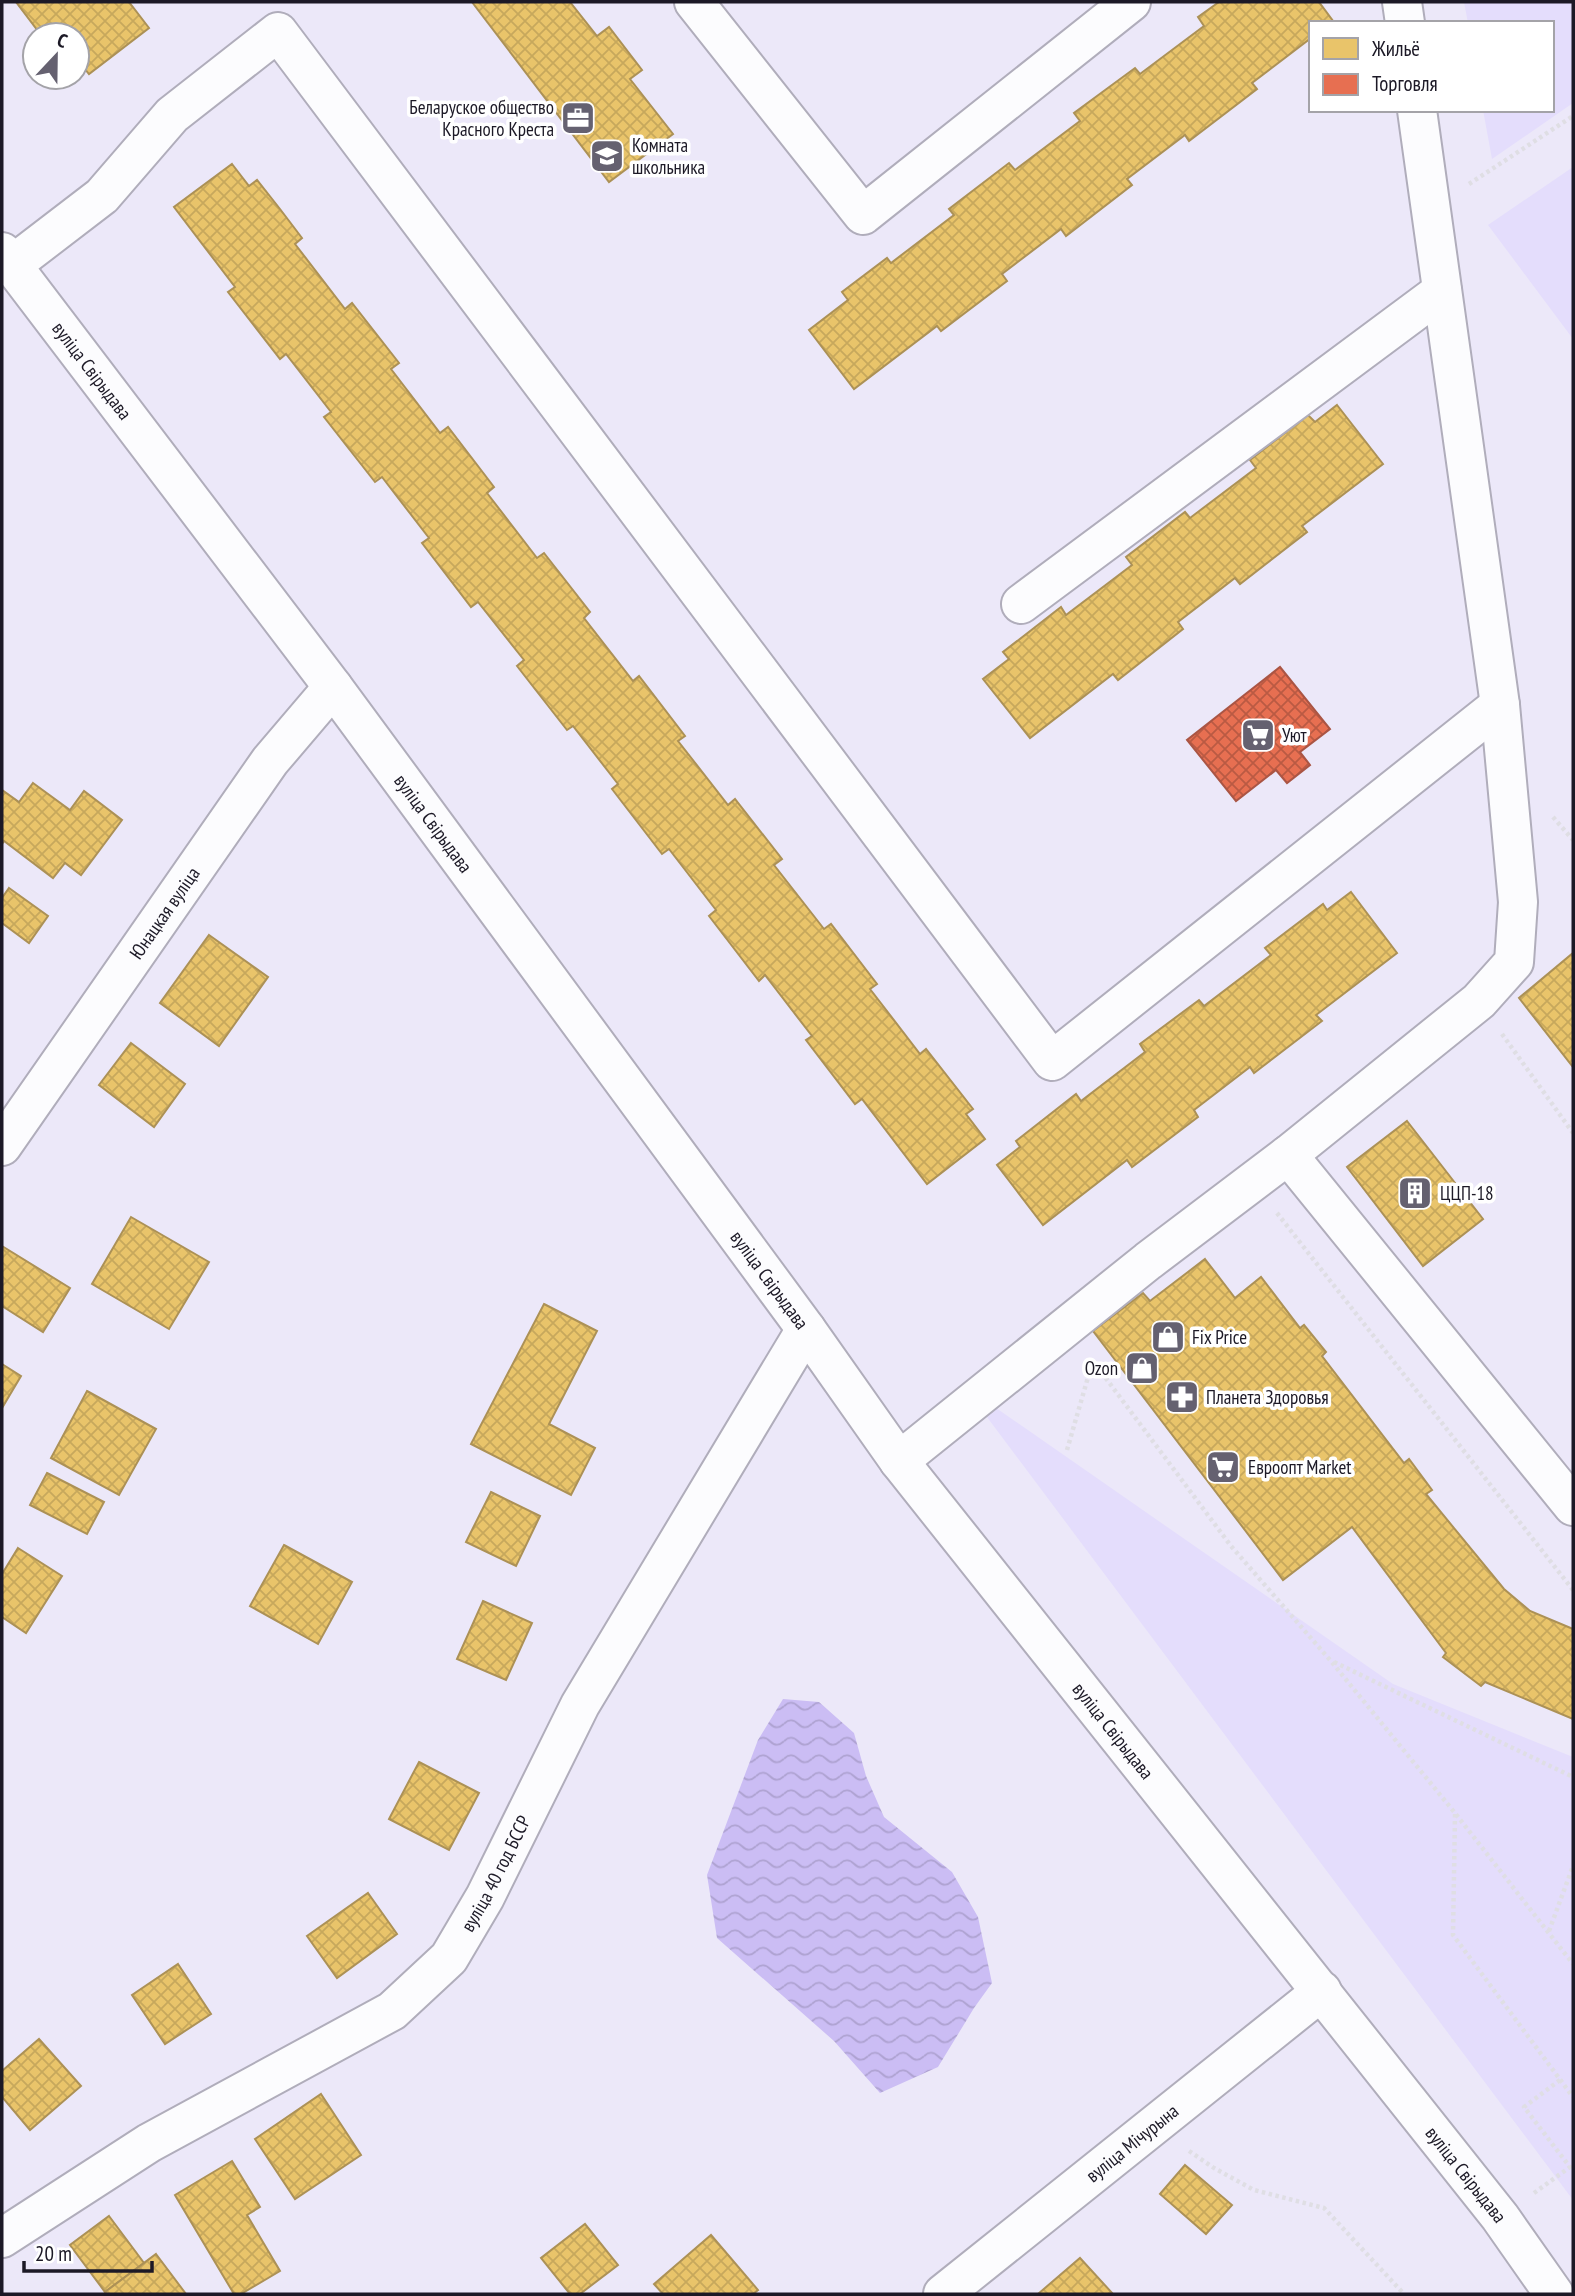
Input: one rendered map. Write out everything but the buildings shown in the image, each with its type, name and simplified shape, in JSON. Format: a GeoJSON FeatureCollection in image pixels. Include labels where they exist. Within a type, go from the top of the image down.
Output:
{"type":"FeatureCollection","features":[{"type":"Feature","properties":{"kind":"main road"},"geometry":{"type":"LineString","coordinates":[[694,2],[863,215],[1131,2]]}},
{"type":"Feature","properties":{"kind":"main road"},"geometry":{"type":"LineString","coordinates":[[1402,2],[1405,21]]}},
{"type":"Feature","properties":{"kind":"main road"},"geometry":{"type":"LineString","coordinates":[[7,258],[102,196],[172,115],[278,32],[1052,1061],[1500,705]]}},
{"type":"Feature","properties":{"kind":"main road"},"geometry":{"type":"LineString","coordinates":[[900,1461],[1148,1261],[1288,1155],[1479,1001],[1514,962],[1518,902],[1500,705],[1417,112]]}},
{"type":"Feature","properties":{"kind":"main road","name":"вуліца Свірыдава"},"geometry":{"type":"LineString","coordinates":[[7,258],[333,687],[806,1329],[900,1461],[1500,2217],[1554,2294]]}},
{"type":"Feature","properties":{"kind":"main road"},"geometry":{"type":"LineString","coordinates":[[1021,604],[1443,291]]}},
{"type":"Feature","properties":{"kind":"main road","name":"Юнацкая вуліца"},"geometry":{"type":"LineString","coordinates":[[2,1146],[270,761],[333,687]]}},
{"type":"Feature","properties":{"kind":"main road"},"geometry":{"type":"LineString","coordinates":[[1288,1155],[1573,1506]]}},
{"type":"Feature","properties":{"kind":"main road","name":"вуліца 40 год БССР"},"geometry":{"type":"LineString","coordinates":[[2,2238],[149,2143],[392,2011],[449,1958],[485,1897],[580,1706],[806,1329]]}},
{"type":"Feature","properties":{"kind":"main road","name":"вуліца Мічурына"},"geometry":{"type":"LineString","coordinates":[[943,2294],[1322,1991]]}},
{"type":"Feature","properties":{"kind":"path"},"geometry":{"type":"LineString","coordinates":[[1431,209],[1573,116]]}},
{"type":"Feature","properties":{"kind":"path"},"geometry":{"type":"LineString","coordinates":[[1479,1001],[1573,1133]]}},
{"type":"Feature","properties":{"kind":"path"},"geometry":{"type":"LineString","coordinates":[[1276,1213],[1573,1590]]}},
{"type":"Feature","properties":{"kind":"path"},"geometry":{"type":"LineString","coordinates":[[1067,1450],[1093,1360],[1103,1351]]}},
{"type":"Feature","properties":{"kind":"path"},"geometry":{"type":"LineString","coordinates":[[1093,1360],[1231,1546],[1330,1660],[1573,1964]]}},
{"type":"Feature","properties":{"kind":"path"},"geometry":{"type":"LineString","coordinates":[[1330,1660],[1573,1777]]}},
{"type":"Feature","properties":{"kind":"path"},"geometry":{"type":"LineString","coordinates":[[1455,1814],[1453,1936],[1573,2097]]}},
{"type":"Feature","properties":{"kind":"path"},"geometry":{"type":"LineString","coordinates":[[1549,1931],[1573,1866]]}},
{"type":"Feature","properties":{"kind":"path"},"geometry":{"type":"LineString","coordinates":[[1560,2080],[1524,2107],[1573,2171]]}},
{"type":"Feature","properties":{"kind":"path"},"geometry":{"type":"LineString","coordinates":[[1153,2127],[1214,2168],[1254,2190],[1324,2208],[1404,2294]]}},
{"type":"Feature","properties":{"kind":"shaded area"},"geometry":{"type":"Polygon","coordinates":[[[1464,2],[1573,2],[1573,103],[1492,159],[1483,112],[1554,112],[1554,21],[1468,21],[1464,2]]]}},
{"type":"Feature","properties":{"kind":"shaded area"},"geometry":{"type":"Polygon","coordinates":[[[1573,167],[1573,339],[1488,225],[1573,167]]]}},
{"type":"Feature","properties":{"kind":"shaded area"},"geometry":{"type":"Polygon","coordinates":[[[963,1385],[1393,1684],[1573,1757],[1573,2200],[963,1385]]]}},
{"type":"Feature","properties":{"kind":"water"},"geometry":{"type":"Polygon","coordinates":[[[783,1699],[819,1702],[854,1733],[866,1776],[884,1817],[952,1872],[978,1917],[992,1983],[938,2067],[880,2093],[834,2041],[717,1938],[707,1875],[758,1740],[783,1699]]]}},
{"type":"Feature","properties":{"kind":"place","name":"Беларуское общество Красного Креста"},"geometry":{"type":"Point","coordinates":[578,118]}},
{"type":"Feature","properties":{"kind":"place","name":"Комната школьника"},"geometry":{"type":"Point","coordinates":[607,156]}},
{"type":"Feature","properties":{"kind":"place","name":"Уют"},"geometry":{"type":"Point","coordinates":[1258,735]}},
{"type":"Feature","properties":{"kind":"place","name":"ЦЦП-18"},"geometry":{"type":"Point","coordinates":[1415,1193]}},
{"type":"Feature","properties":{"kind":"place","name":"Fix Price"},"geometry":{"type":"Point","coordinates":[1168,1337]}},
{"type":"Feature","properties":{"kind":"place","name":"Ozon"},"geometry":{"type":"Point","coordinates":[1142,1368]}},
{"type":"Feature","properties":{"kind":"place","name":"Планета Здоровья"},"geometry":{"type":"Point","coordinates":[1182,1397]}},
{"type":"Feature","properties":{"kind":"place","name":"Евроопт Market"},"geometry":{"type":"Point","coordinates":[1223,1467]}}]}
